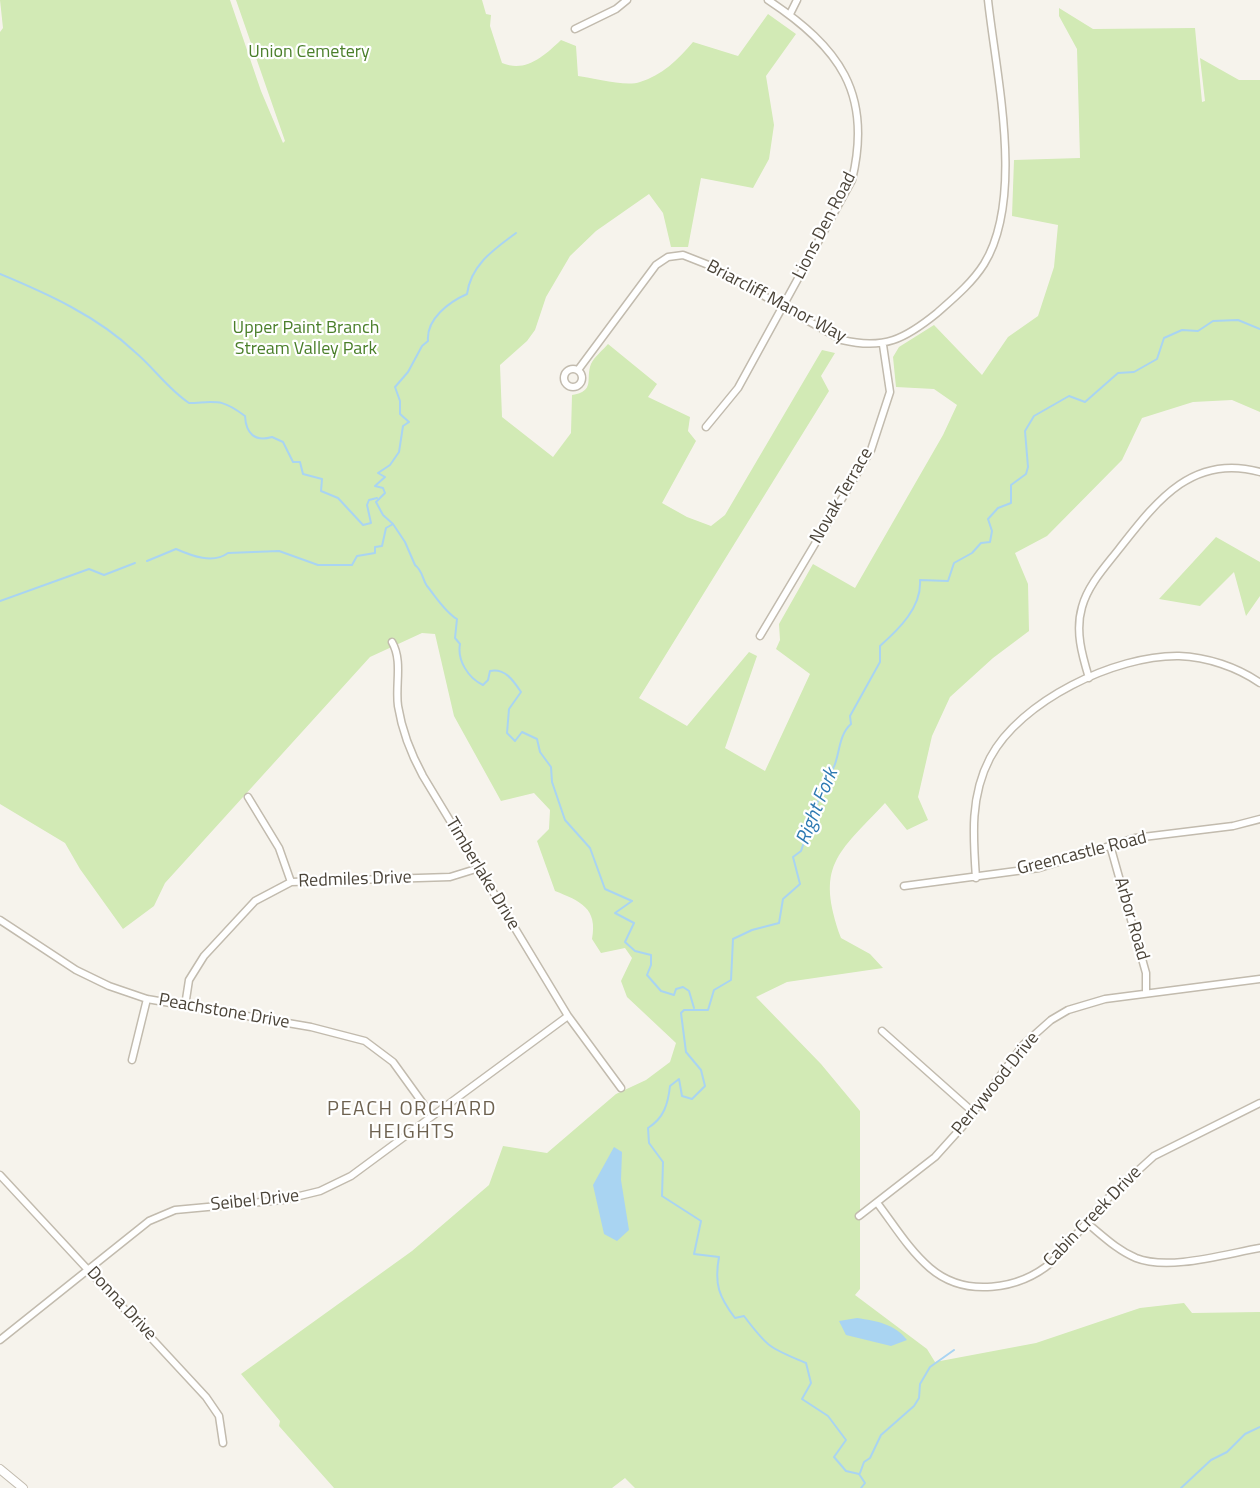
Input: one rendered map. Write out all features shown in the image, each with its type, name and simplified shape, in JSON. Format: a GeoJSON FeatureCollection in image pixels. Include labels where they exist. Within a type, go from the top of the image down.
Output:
{"type":"FeatureCollection","features":[{"type":"Feature","properties":{"kind":"street"},"geometry":{"type":"LineString","coordinates":[[575,30],[616,9],[627,0]]}},
{"type":"Feature","properties":{"kind":"street","name":"Lions Den Road"},"geometry":{"type":"LineString","coordinates":[[706,427],[738,388],[852,180],[859,139],[857,106],[838,65],[825,45],[808,27],[768,0]]}},
{"type":"Feature","properties":{"kind":"street"},"geometry":{"type":"LineString","coordinates":[[790,14],[797,0]]}},
{"type":"Feature","properties":{"kind":"street"},"geometry":{"type":"LineString","coordinates":[[883,345],[923,325],[949,303],[973,280],[994,245],[1002,214],[1005,177],[999,78],[988,0]]}},
{"type":"Feature","properties":{"kind":"street","name":"Briarcliff Manor Way"},"geometry":{"type":"LineString","coordinates":[[578,370],[656,265],[668,257],[683,255],[711,266],[842,340],[861,345],[883,345]]}},
{"type":"Feature","properties":{"kind":"street","name":"Novak Terrace"},"geometry":{"type":"LineString","coordinates":[[760,636],[871,450],[890,392],[883,345]]}},
{"type":"Feature","properties":{"kind":"street"},"geometry":{"type":"LineString","coordinates":[[1089,678],[1078,637],[1082,607],[1092,583],[1150,510],[1165,494],[1194,476],[1222,468],[1243,467],[1260,472]]}},
{"type":"Feature","properties":{"kind":"street","name":"Timberlake Drive"},"geometry":{"type":"LineString","coordinates":[[392,642],[398,651],[398,704],[405,737],[423,776],[568,1016],[621,1088]]}},
{"type":"Feature","properties":{"kind":"street"},"geometry":{"type":"LineString","coordinates":[[976,878],[972,818],[979,786],[989,759],[1018,721],[1063,688],[1131,663],[1158,657],[1180,656],[1230,666],[1260,683]]}},
{"type":"Feature","properties":{"kind":"street"},"geometry":{"type":"LineString","coordinates":[[248,797],[279,848],[291,882]]}},
{"type":"Feature","properties":{"kind":"street","name":"Greencastle Road"},"geometry":{"type":"LineString","coordinates":[[904,886],[1039,868],[1110,845],[1260,819]]}},
{"type":"Feature","properties":{"kind":"street","name":"Arbor Road"},"geometry":{"type":"LineString","coordinates":[[1110,845],[1146,972],[1146,993]]}},
{"type":"Feature","properties":{"kind":"street","name":"Redmiles Drive"},"geometry":{"type":"LineString","coordinates":[[184,1006],[189,980],[204,956],[255,901],[291,882],[450,878],[479,868]]}},
{"type":"Feature","properties":{"kind":"street","name":"Peachstone Drive"},"geometry":{"type":"LineString","coordinates":[[0,920],[76,970],[109,986],[147,999],[311,1027],[365,1041],[393,1062],[432,1116]]}},
{"type":"Feature","properties":{"kind":"street","name":"Perrywood Drive"},"geometry":{"type":"LineString","coordinates":[[859,1216],[878,1204],[935,1157],[973,1112],[1024,1044],[1051,1020],[1068,1010],[1105,999],[1260,979]]}},
{"type":"Feature","properties":{"kind":"street"},"geometry":{"type":"LineString","coordinates":[[132,1060],[147,999]]}},
{"type":"Feature","properties":{"kind":"street","name":"Seibel Drive"},"geometry":{"type":"LineString","coordinates":[[0,1340],[149,1221],[175,1210],[283,1200],[320,1191],[351,1176],[568,1016]]}},
{"type":"Feature","properties":{"kind":"street"},"geometry":{"type":"LineString","coordinates":[[882,1031],[973,1112]]}},
{"type":"Feature","properties":{"kind":"street","name":"Cabin Creek Drive"},"geometry":{"type":"LineString","coordinates":[[878,1204],[915,1254],[935,1272],[961,1285],[990,1288],[1017,1283],[1042,1270],[1111,1195],[1154,1156],[1260,1103]]}},
{"type":"Feature","properties":{"kind":"street","name":"Donna Drive"},"geometry":{"type":"LineString","coordinates":[[0,1175],[206,1397],[219,1416],[223,1443]]}},
{"type":"Feature","properties":{"kind":"street"},"geometry":{"type":"LineString","coordinates":[[1087,1223],[1117,1248],[1152,1262],[1170,1263],[1260,1248]]}},
{"type":"Feature","properties":{"kind":"street"},"geometry":{"type":"LineString","coordinates":[[0,1469],[23,1488]]}},
{"type":"Feature","properties":{"kind":"green space"},"geometry":{"type":"Polygon","coordinates":[[[0,0],[230,0],[261,91],[283,143],[285,141],[236,0],[482,0],[486,14],[491,15],[490,26],[502,63],[511,66],[527,64],[541,57],[561,40],[576,46],[578,76],[609,82],[634,83],[648,79],[676,61],[693,42],[738,56],[768,14],[796,34],[766,76],[774,125],[769,159],[753,188],[701,178],[688,247],[671,247],[663,213],[649,194],[596,231],[570,256],[546,297],[535,330],[527,341],[500,365],[502,417],[553,457],[571,433],[572,395],[584,391],[587,387],[591,364],[608,344],[657,384],[648,397],[690,417],[688,431],[696,441],[662,503],[687,517],[711,526],[725,515],[822,350],[835,353],[821,376],[829,391],[639,698],[687,726],[749,652],[757,656],[725,748],[765,771],[810,674],[776,649],[780,640],[779,624],[813,564],[855,588],[943,435],[957,405],[934,389],[896,387],[893,357],[899,347],[934,325],[982,375],[1008,337],[1038,316],[1054,267],[1058,225],[1012,216],[1014,160],[1080,158],[1077,49],[1059,16],[1059,8],[1093,29],[1195,28],[1202,102],[1205,101],[1200,58],[1239,80],[1260,80],[1260,412],[1232,400],[1193,402],[1142,418],[1122,460],[1047,536],[1015,553],[1028,584],[1029,631],[993,658],[950,697],[932,736],[918,797],[928,820],[907,830],[885,803],[854,835],[835,863],[830,894],[833,914],[841,938],[870,954],[883,968],[787,982],[756,997],[821,1064],[860,1111],[860,1289],[855,1295],[927,1349],[935,1362],[1036,1343],[1140,1308],[1184,1303],[1192,1313],[1260,1312],[1260,1488],[635,1488],[625,1478],[612,1488],[334,1488],[279,1426],[280,1421],[241,1374],[412,1251],[489,1185],[503,1146],[547,1153],[616,1094],[646,1080],[670,1062],[676,1043],[627,997],[621,981],[632,958],[625,948],[601,953],[592,939],[593,928],[590,913],[579,902],[555,891],[537,841],[549,829],[550,810],[534,793],[501,801],[454,716],[435,634],[422,633],[370,657],[165,883],[154,906],[123,929],[80,869],[65,843],[0,804],[0,32],[3,28],[0,0]]]}},
{"type":"Feature","properties":{"kind":"green space"},"geometry":{"type":"Polygon","coordinates":[[[1216,537],[1260,562],[1260,596],[1246,616],[1234,572],[1200,606],[1159,599],[1216,537]]]}},
{"type":"Feature","properties":{"kind":"water"},"geometry":{"type":"Polygon","coordinates":[[[614,1147],[622,1152],[621,1180],[629,1230],[617,1241],[604,1234],[593,1185],[614,1147]]]}},
{"type":"Feature","properties":{"kind":"water"},"geometry":{"type":"Polygon","coordinates":[[[857,1318],[891,1327],[907,1340],[891,1346],[846,1335],[839,1321],[857,1318]]]}},
{"type":"Feature","properties":{"kind":"waterway"},"geometry":{"type":"LineString","coordinates":[[516,233],[491,252],[478,266],[467,294],[440,312],[428,333],[428,341],[422,346],[408,372],[395,387],[400,401],[400,414],[409,422],[403,426],[399,452],[390,465],[378,473],[385,477],[375,486],[383,488],[385,493],[376,502],[383,515],[393,524],[405,542],[427,586],[457,619],[455,638],[460,644],[460,656],[468,673],[483,685],[488,680],[490,671],[500,671],[512,679],[521,692],[509,709],[507,733],[515,741],[522,732],[537,739],[540,752],[551,767],[552,782],[565,820],[590,848],[605,889],[632,901],[615,913],[634,923],[625,942],[635,951],[651,955],[651,965],[647,975],[661,991],[674,995],[676,989],[683,987],[689,991],[694,1008]]}},
{"type":"Feature","properties":{"kind":"waterway"},"geometry":{"type":"LineString","coordinates":[[0,274],[54,298],[105,327],[189,403],[218,402],[230,406],[245,416],[247,428],[252,435],[261,438],[272,437],[283,442],[293,462],[300,462],[303,474],[322,479],[321,491],[338,498],[363,525],[371,523],[367,505],[369,500],[377,498]]}},
{"type":"Feature","properties":{"kind":"waterway","name":"Right Fork"},"geometry":{"type":"LineString","coordinates":[[861,1488],[865,1483],[859,1474],[846,1471],[834,1457],[846,1440],[828,1416],[802,1399],[811,1383],[806,1363],[771,1346],[744,1316],[735,1318],[719,1290],[717,1275],[719,1257],[694,1254],[701,1221],[662,1196],[663,1162],[649,1143],[648,1128],[658,1120],[666,1105],[670,1086],[679,1079],[682,1096],[692,1099],[705,1086],[701,1070],[686,1052],[681,1013],[684,1010],[708,1010],[714,990],[731,980],[733,939],[752,930],[779,923],[783,899],[800,884],[793,857],[801,851],[826,778],[834,766],[843,736],[851,724],[850,716],[880,662],[880,646],[908,617],[920,590],[920,580],[948,581],[954,563],[972,553],[981,543],[990,542],[992,531],[988,519],[998,508],[1011,503],[1011,485],[1026,474],[1028,467],[1025,431],[1034,416],[1069,396],[1085,402],[1118,373],[1134,372],[1157,359],[1164,338],[1182,330],[1198,331],[1213,321],[1238,320],[1260,329]]}},
{"type":"Feature","properties":{"kind":"waterway"},"geometry":{"type":"LineString","coordinates":[[147,561],[176,549],[209,558],[228,553],[279,551],[318,565],[352,565],[357,556],[375,553],[375,547],[382,546],[386,528],[393,524]]}},
{"type":"Feature","properties":{"kind":"waterway"},"geometry":{"type":"LineString","coordinates":[[0,601],[89,569],[104,575],[135,563]]}},
{"type":"Feature","properties":{"kind":"waterway"},"geometry":{"type":"LineString","coordinates":[[860,1473],[864,1462],[870,1458],[881,1435],[914,1406],[919,1398],[920,1384],[930,1367],[954,1350]]}},
{"type":"Feature","properties":{"kind":"waterway"},"geometry":{"type":"LineString","coordinates":[[1181,1488],[1211,1460],[1227,1452],[1245,1434],[1260,1427]]}},
{"type":"Feature","properties":{"kind":"district","name":"PEACH ORCHARD HEIGHTS"},"geometry":{"type":"Point","coordinates":[412,1122]}},
{"type":"Feature","properties":{"kind":"park label","name":"Union Cemetery"},"geometry":{"type":"Point","coordinates":[309,53]}},
{"type":"Feature","properties":{"kind":"park label","name":"Upper Paint Branch Stream Valley Park"},"geometry":{"type":"Point","coordinates":[306,339]}}]}
